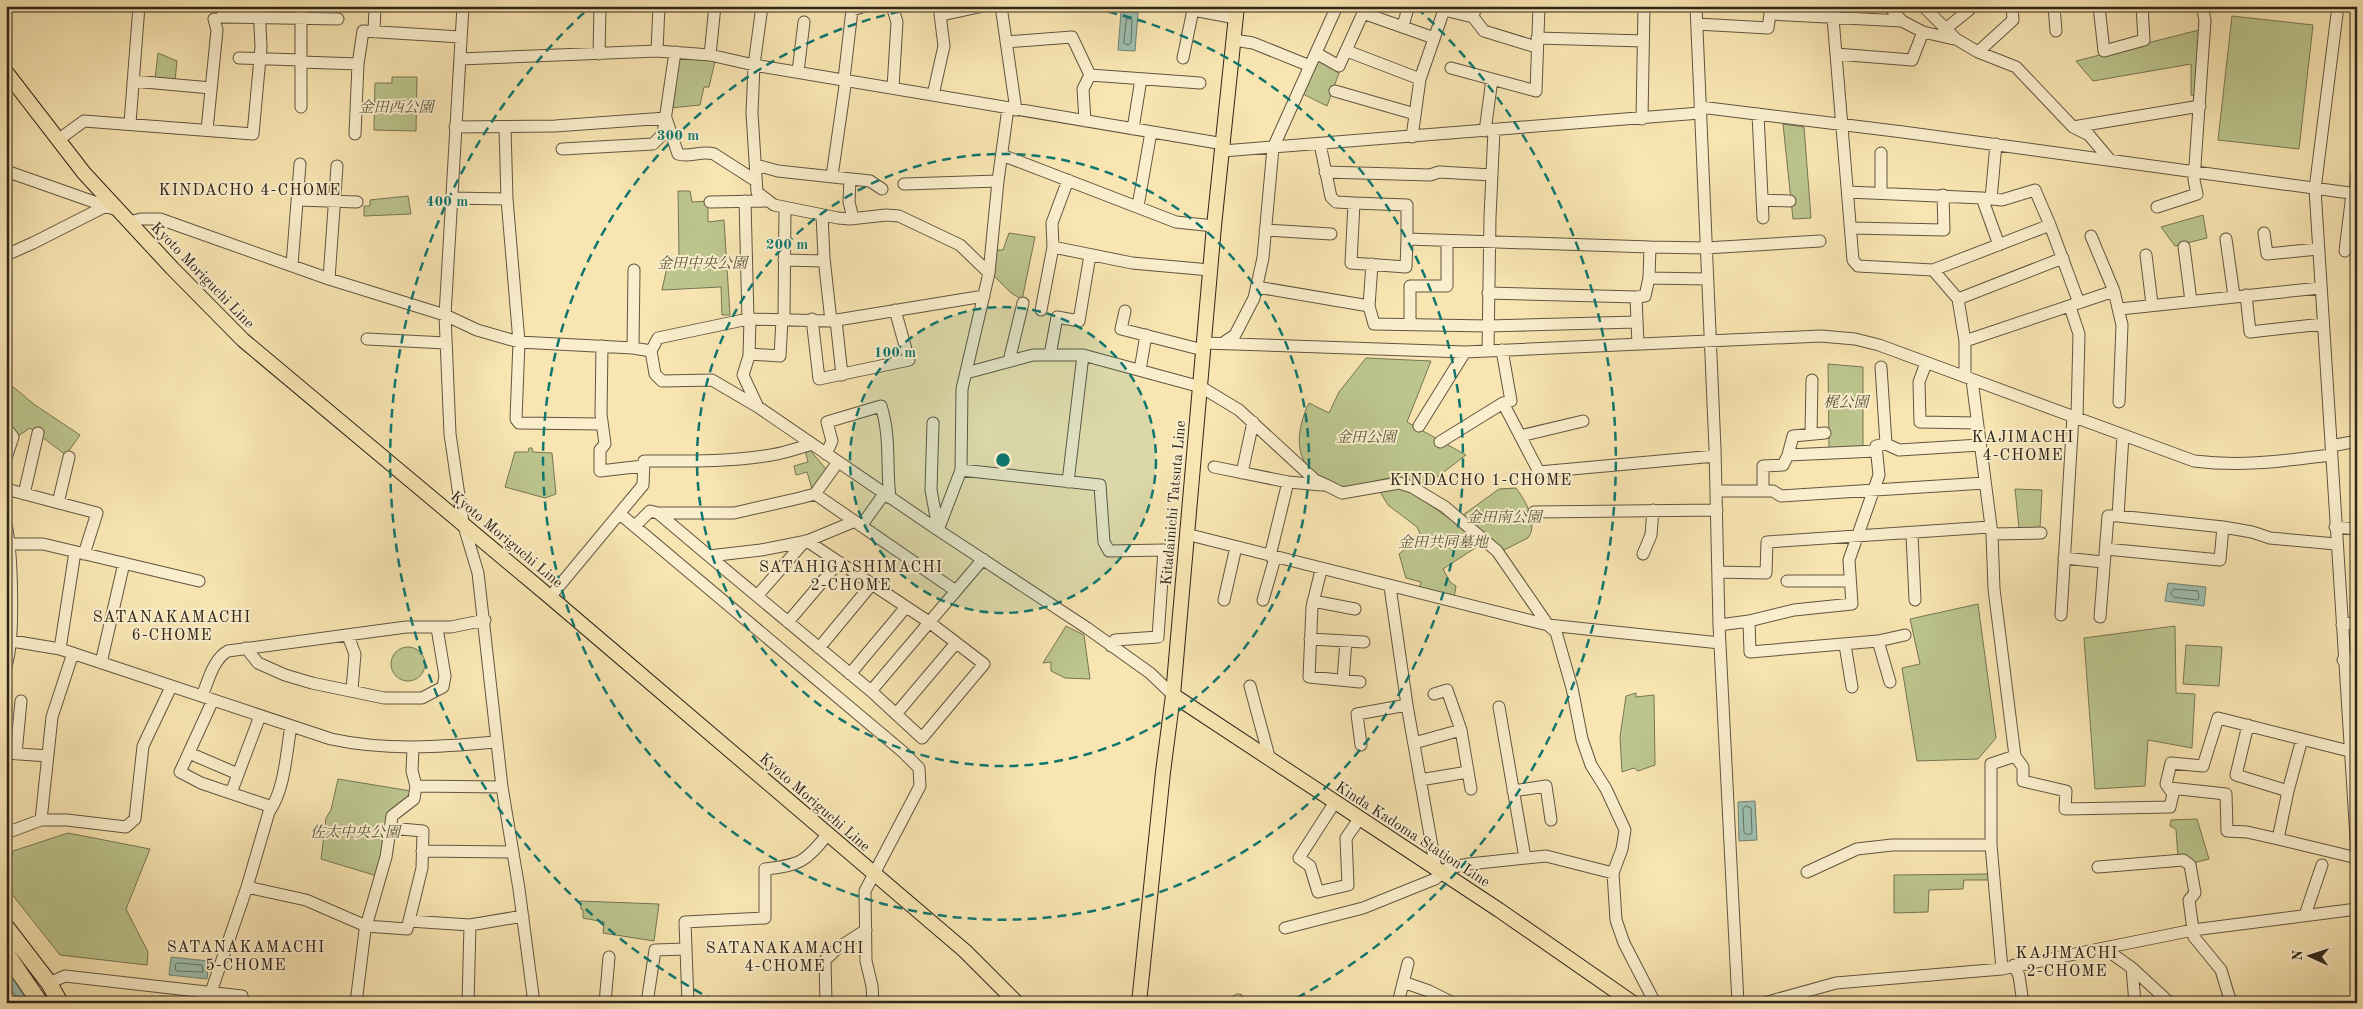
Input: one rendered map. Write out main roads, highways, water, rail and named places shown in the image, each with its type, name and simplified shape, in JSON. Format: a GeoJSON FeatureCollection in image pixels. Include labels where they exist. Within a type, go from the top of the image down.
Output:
{"type":"FeatureCollection","features":[{"type":"Feature","properties":{"kind":"highway"},"geometry":{"type":"LineString","coordinates":[[6,927],[49,983],[60,1003]]}},
{"type":"Feature","properties":{"kind":"highway"},"geometry":{"type":"LineString","coordinates":[[6,953],[40,1003]]}},
{"type":"Feature","properties":{"kind":"main road","name":"Kitadainichi Tatsuta Line"},"geometry":{"type":"LineString","coordinates":[[1139,1003],[1173,695],[1214,226],[1236,12]]}},
{"type":"Feature","properties":{"kind":"main road","name":"Kyoto Moriguchi Line"},"geometry":{"type":"LineString","coordinates":[[6,72],[111,208],[129,222],[243,340],[463,523],[965,951],[1017,1003]]}},
{"type":"Feature","properties":{"kind":"main road","name":"Kinda Kadoma Station Line"},"geometry":{"type":"LineString","coordinates":[[1173,695],[1499,910],[1633,1003]]}},
{"type":"Feature","properties":{"kind":"water"},"geometry":{"type":"Polygon","coordinates":[[[1121,12],[1138,13],[1135,51],[1118,50],[1121,12]]]}},
{"type":"Feature","properties":{"kind":"water"},"geometry":{"type":"Polygon","coordinates":[[[2168,583],[2206,587],[2204,606],[2165,601],[2168,583]]]}},
{"type":"Feature","properties":{"kind":"water"},"geometry":{"type":"Polygon","coordinates":[[[1755,801],[1757,840],[1739,841],[1738,802],[1755,801]]]}},
{"type":"Feature","properties":{"kind":"water"},"geometry":{"type":"Polygon","coordinates":[[[171,957],[209,961],[207,979],[169,975],[171,957]]]}},
{"type":"Feature","properties":{"kind":"waterway"},"geometry":{"type":"LineString","coordinates":[[6,981],[21,1003]]}},
{"type":"Feature","properties":{"kind":"district","name":"KINDACHO 4-CHOME"},"geometry":{"type":"Point","coordinates":[250,189]}},
{"type":"Feature","properties":{"kind":"district","name":"KAJIMACHI 4-CHOME"},"geometry":{"type":"Point","coordinates":[2023,445]}},
{"type":"Feature","properties":{"kind":"district","name":"KINDACHO 1-CHOME"},"geometry":{"type":"Point","coordinates":[1481,479]}},
{"type":"Feature","properties":{"kind":"district","name":"SATAHIGASHIMACHI 2-CHOME"},"geometry":{"type":"Point","coordinates":[851,575]}},
{"type":"Feature","properties":{"kind":"district","name":"SATANAKAMACHI 6-CHOME"},"geometry":{"type":"Point","coordinates":[172,625]}},
{"type":"Feature","properties":{"kind":"district","name":"SATANAKAMACHI 5-CHOME"},"geometry":{"type":"Point","coordinates":[246,955]}},
{"type":"Feature","properties":{"kind":"district","name":"SATANAKAMACHI 4-CHOME"},"geometry":{"type":"Point","coordinates":[785,956]}},
{"type":"Feature","properties":{"kind":"district","name":"KAJIMACHI 2-CHOME"},"geometry":{"type":"Point","coordinates":[2067,961]}},
{"type":"Feature","properties":{"kind":"park label","name":"金田西公園"},"geometry":{"type":"Point","coordinates":[396,107]}},
{"type":"Feature","properties":{"kind":"park label","name":"金田中央公園"},"geometry":{"type":"Point","coordinates":[702,263]}},
{"type":"Feature","properties":{"kind":"park label","name":"梶公園"},"geometry":{"type":"Point","coordinates":[1846,402]}},
{"type":"Feature","properties":{"kind":"park label","name":"金田公園"},"geometry":{"type":"Point","coordinates":[1366,437]}},
{"type":"Feature","properties":{"kind":"park label","name":"金田南公園"},"geometry":{"type":"Point","coordinates":[1504,517]}},
{"type":"Feature","properties":{"kind":"park label","name":"金田共同墓地"},"geometry":{"type":"Point","coordinates":[1443,542]}},
{"type":"Feature","properties":{"kind":"park label","name":"佐太中央公園"},"geometry":{"type":"Point","coordinates":[355,832]}}]}
